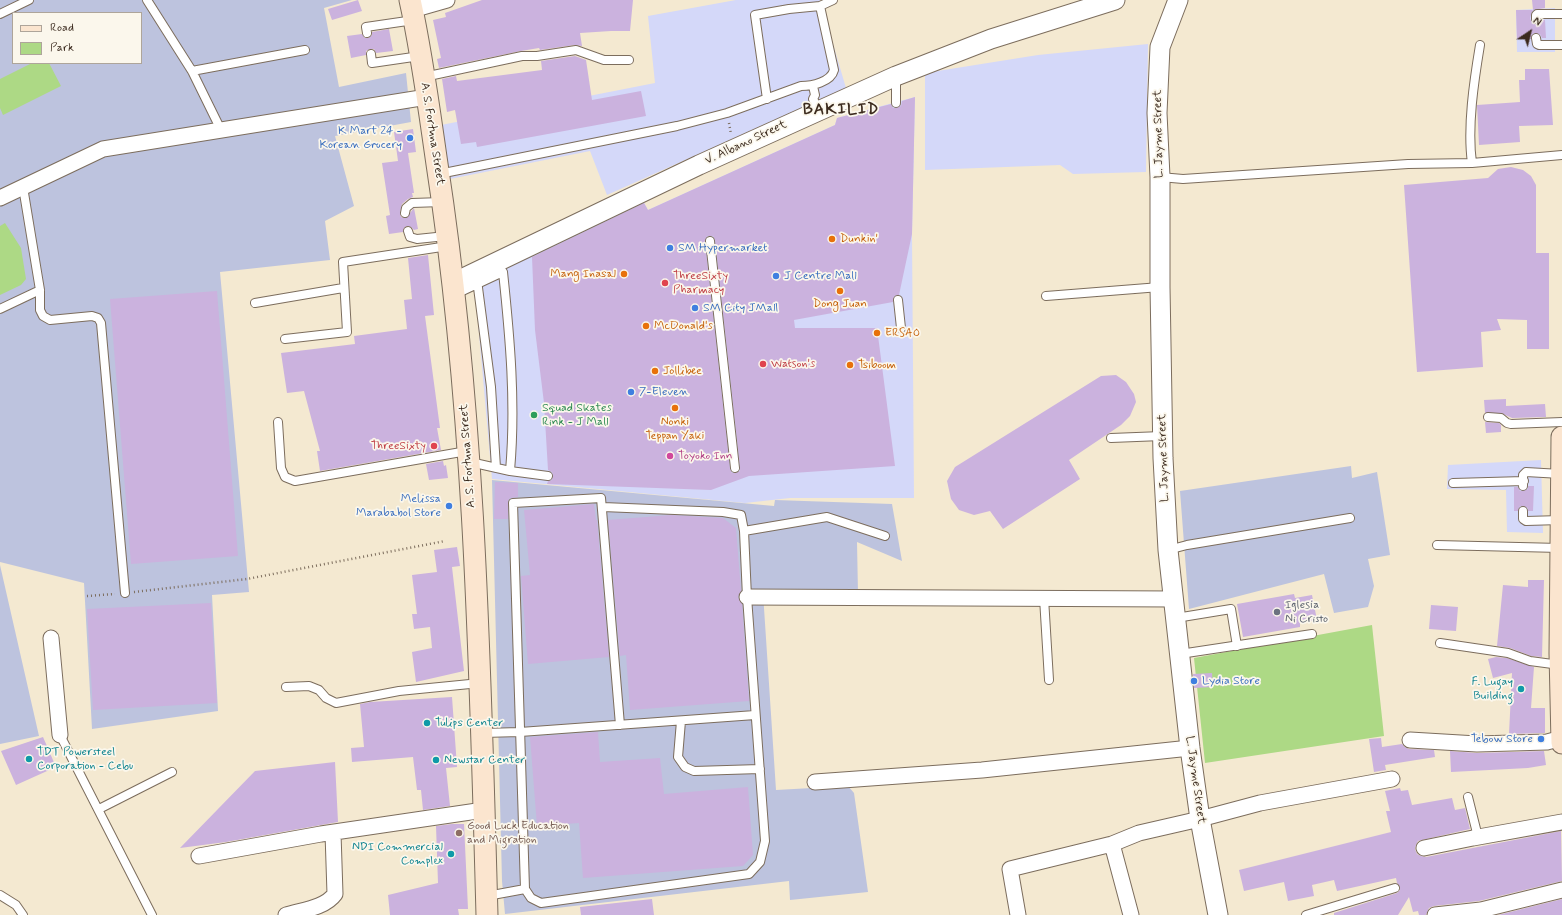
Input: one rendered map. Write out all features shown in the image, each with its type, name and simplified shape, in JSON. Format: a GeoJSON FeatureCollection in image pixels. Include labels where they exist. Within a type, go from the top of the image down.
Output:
{"type":"FeatureCollection","features":[{"type":"Feature","properties":{"kind":"main road","name":"A. S. Fortuna Street"},"geometry":{"type":"LineString","coordinates":[[412,10],[439,174],[448,241],[454,289],[468,456],[481,683],[486,905]]}},
{"type":"Feature","properties":{"kind":"main road"},"geometry":{"type":"LineString","coordinates":[[1562,436],[1562,743]]}},
{"type":"Feature","properties":{"kind":"street"},"geometry":{"type":"LineString","coordinates":[[412,10],[447,0]]}},
{"type":"Feature","properties":{"kind":"street","name":"V. Albano Street"},"geometry":{"type":"LineString","coordinates":[[454,289],[819,104],[991,39],[1115,0]]}},
{"type":"Feature","properties":{"kind":"street","name":"L. Jayme Street"},"geometry":{"type":"LineString","coordinates":[[1178,0],[1160,48],[1157,113],[1160,177],[1162,436],[1168,550],[1190,748],[1200,819],[1218,915]]}},
{"type":"Feature","properties":{"kind":"street"},"geometry":{"type":"LineString","coordinates":[[0,198],[103,149],[221,130],[425,87]]}},
{"type":"Feature","properties":{"kind":"street"},"geometry":{"type":"LineString","coordinates":[[747,597],[1174,599]]}},
{"type":"Feature","properties":{"kind":"street"},"geometry":{"type":"LineString","coordinates":[[51,638],[60,735]]}},
{"type":"Feature","properties":{"kind":"street"},"geometry":{"type":"LineString","coordinates":[[1410,740],[1477,744],[1547,742],[1562,738]]}},
{"type":"Feature","properties":{"kind":"street"},"geometry":{"type":"LineString","coordinates":[[815,782],[982,770],[1190,748]]}},
{"type":"Feature","properties":{"kind":"street"},"geometry":{"type":"LineString","coordinates":[[1018,915],[1010,869],[1112,844],[1139,833],[1260,804],[1392,779]]}},
{"type":"Feature","properties":{"kind":"street"},"geometry":{"type":"LineString","coordinates":[[199,856],[334,832],[484,810]]}},
{"type":"Feature","properties":{"kind":"street"},"geometry":{"type":"LineString","coordinates":[[1424,848],[1562,822]]}},
{"type":"Feature","properties":{"kind":"street"},"geometry":{"type":"LineString","coordinates":[[286,915],[331,900],[335,894],[334,832]]}},
{"type":"Feature","properties":{"kind":"street"},"geometry":{"type":"LineString","coordinates":[[1112,844],[1131,915]]}},
{"type":"Feature","properties":{"kind":"street"},"geometry":{"type":"LineString","coordinates":[[1435,915],[1481,910],[1562,890]]}},
{"type":"Feature","properties":{"kind":"lane"},"geometry":{"type":"LineString","coordinates":[[0,14],[29,0]]}},
{"type":"Feature","properties":{"kind":"lane"},"geometry":{"type":"LineString","coordinates":[[147,0],[192,71],[221,130]]}},
{"type":"Feature","properties":{"kind":"lane"},"geometry":{"type":"LineString","coordinates":[[767,99],[755,15],[789,9],[820,6],[833,0]]}},
{"type":"Feature","properties":{"kind":"lane"},"geometry":{"type":"LineString","coordinates":[[439,174],[677,126],[727,113],[802,86],[813,86],[831,76],[834,70],[820,6]]}},
{"type":"Feature","properties":{"kind":"lane"},"geometry":{"type":"LineString","coordinates":[[367,33],[366,27],[412,10]]}},
{"type":"Feature","properties":{"kind":"lane"},"geometry":{"type":"LineString","coordinates":[[1536,19],[1537,14],[1562,14]]}},
{"type":"Feature","properties":{"kind":"lane"},"geometry":{"type":"LineString","coordinates":[[1536,38],[1536,44],[1539,45],[1562,45]]}},
{"type":"Feature","properties":{"kind":"lane"},"geometry":{"type":"LineString","coordinates":[[1472,163],[1470,151],[1473,84],[1480,45]]}},
{"type":"Feature","properties":{"kind":"lane"},"geometry":{"type":"LineString","coordinates":[[192,71],[305,50]]}},
{"type":"Feature","properties":{"kind":"lane"},"geometry":{"type":"LineString","coordinates":[[425,87],[522,56],[536,56],[576,50],[604,60],[629,60]]}},
{"type":"Feature","properties":{"kind":"lane"},"geometry":{"type":"LineString","coordinates":[[371,54],[372,63],[420,56]]}},
{"type":"Feature","properties":{"kind":"lane"},"geometry":{"type":"LineString","coordinates":[[896,76],[896,102]]}},
{"type":"Feature","properties":{"kind":"lane"},"geometry":{"type":"LineString","coordinates":[[813,86],[819,104]]}},
{"type":"Feature","properties":{"kind":"lane"},"geometry":{"type":"LineString","coordinates":[[1160,177],[1183,179],[1408,164],[1472,163],[1562,155]]}},
{"type":"Feature","properties":{"kind":"lane"},"geometry":{"type":"LineString","coordinates":[[23,187],[40,290],[40,310],[43,316],[50,320],[92,316],[98,318],[101,323],[125,593]]}},
{"type":"Feature","properties":{"kind":"lane"},"geometry":{"type":"LineString","coordinates":[[405,213],[406,208],[412,204],[443,202]]}},
{"type":"Feature","properties":{"kind":"lane"},"geometry":{"type":"LineString","coordinates":[[408,231],[410,237],[417,239],[448,241]]}},
{"type":"Feature","properties":{"kind":"lane"},"geometry":{"type":"LineString","coordinates":[[710,240],[735,468]]}},
{"type":"Feature","properties":{"kind":"lane"},"geometry":{"type":"LineString","coordinates":[[285,339],[347,332],[343,262],[448,241]]}},
{"type":"Feature","properties":{"kind":"lane"},"geometry":{"type":"LineString","coordinates":[[496,468],[491,387],[476,278],[503,272],[513,412],[513,438],[510,471]]}},
{"type":"Feature","properties":{"kind":"lane"},"geometry":{"type":"LineString","coordinates":[[1046,296],[1160,287]]}},
{"type":"Feature","properties":{"kind":"lane"},"geometry":{"type":"LineString","coordinates":[[255,303],[344,288]]}},
{"type":"Feature","properties":{"kind":"lane"},"geometry":{"type":"LineString","coordinates":[[0,309],[40,290]]}},
{"type":"Feature","properties":{"kind":"lane"},"geometry":{"type":"LineString","coordinates":[[898,300],[901,328]]}},
{"type":"Feature","properties":{"kind":"lane"},"geometry":{"type":"LineString","coordinates":[[1488,417],[1501,418],[1507,423],[1511,424],[1562,422]]}},
{"type":"Feature","properties":{"kind":"lane"},"geometry":{"type":"LineString","coordinates":[[278,422],[281,468],[285,477],[295,481],[468,456],[496,468],[548,476]]}},
{"type":"Feature","properties":{"kind":"lane"},"geometry":{"type":"LineString","coordinates":[[1111,438],[1162,436]]}},
{"type":"Feature","properties":{"kind":"lane"},"geometry":{"type":"LineString","coordinates":[[1453,483],[1524,483],[1523,475],[1526,472],[1562,474]]}},
{"type":"Feature","properties":{"kind":"lane"},"geometry":{"type":"LineString","coordinates":[[603,507],[723,512],[741,515],[744,531],[747,597],[765,841],[760,862],[749,874],[541,903],[531,898],[524,889],[513,503],[601,498],[603,507],[620,725]]}},
{"type":"Feature","properties":{"kind":"lane"},"geometry":{"type":"LineString","coordinates":[[1523,511],[1523,519],[1526,521],[1561,520]]}},
{"type":"Feature","properties":{"kind":"lane"},"geometry":{"type":"LineString","coordinates":[[744,531],[826,517],[885,536]]}},
{"type":"Feature","properties":{"kind":"lane"},"geometry":{"type":"LineString","coordinates":[[1168,550],[1187,545],[1350,518]]}},
{"type":"Feature","properties":{"kind":"lane"},"geometry":{"type":"LineString","coordinates":[[1437,545],[1561,553]]}},
{"type":"Feature","properties":{"kind":"lane"},"geometry":{"type":"LineString","coordinates":[[1044,598],[1049,680]]}},
{"type":"Feature","properties":{"kind":"lane"},"geometry":{"type":"LineString","coordinates":[[1176,618],[1231,609],[1237,646]]}},
{"type":"Feature","properties":{"kind":"lane"},"geometry":{"type":"LineString","coordinates":[[1180,654],[1312,634]]}},
{"type":"Feature","properties":{"kind":"lane"},"geometry":{"type":"LineString","coordinates":[[1440,643],[1508,653],[1530,661],[1561,664]]}},
{"type":"Feature","properties":{"kind":"lane"},"geometry":{"type":"LineString","coordinates":[[286,687],[308,686],[319,690],[326,698],[336,703],[399,691],[481,683]]}},
{"type":"Feature","properties":{"kind":"lane"},"geometry":{"type":"LineString","coordinates":[[482,733],[520,732],[755,715]]}},
{"type":"Feature","properties":{"kind":"lane"},"geometry":{"type":"LineString","coordinates":[[681,721],[678,757],[685,767],[694,771],[760,769]]}},
{"type":"Feature","properties":{"kind":"lane"},"geometry":{"type":"LineString","coordinates":[[60,735],[152,915]]}},
{"type":"Feature","properties":{"kind":"lane"},"geometry":{"type":"LineString","coordinates":[[99,809],[172,772]]}},
{"type":"Feature","properties":{"kind":"lane"},"geometry":{"type":"LineString","coordinates":[[1468,797],[1478,837]]}},
{"type":"Feature","properties":{"kind":"lane"},"geometry":{"type":"LineString","coordinates":[[1306,915],[1395,888]]}},
{"type":"Feature","properties":{"kind":"lane"},"geometry":{"type":"LineString","coordinates":[[486,905],[524,889]]}},
{"type":"Feature","properties":{"kind":"lane"},"geometry":{"type":"LineString","coordinates":[[0,895],[16,904],[23,915]]}},
{"type":"Feature","properties":{"kind":"path"},"geometry":{"type":"LineString","coordinates":[[87,596],[247,579],[445,541]]}},
{"type":"Feature","properties":{"kind":"shaded area"},"geometry":{"type":"Polygon","coordinates":[[[0,0],[352,0],[324,8],[339,87],[406,73],[411,122],[335,136],[354,206],[325,221],[330,260],[220,272],[249,592],[212,595],[218,711],[92,729],[84,583],[0,562],[0,0]]]}},
{"type":"Feature","properties":{"kind":"shaded area"},"geometry":{"type":"Polygon","coordinates":[[[736,0],[820,0],[846,88],[607,195],[590,151],[445,180],[436,126],[655,83],[648,16],[736,0]]]}},
{"type":"Feature","properties":{"kind":"shaded area"},"geometry":{"type":"Polygon","coordinates":[[[1555,8],[1555,52],[1517,52],[1516,10],[1555,8]]]}},
{"type":"Feature","properties":{"kind":"shaded area"},"geometry":{"type":"Polygon","coordinates":[[[1148,44],[1146,172],[1073,174],[1060,165],[925,170],[925,73],[1038,55],[1148,44]]]}},
{"type":"Feature","properties":{"kind":"shaded area","name":"SM City JMall"},"geometry":{"type":"Polygon","coordinates":[[[915,97],[912,234],[914,498],[790,498],[745,503],[492,479],[474,278],[642,199],[648,210],[835,125],[837,118],[915,97]]]}},
{"type":"Feature","properties":{"kind":"shaded area"},"geometry":{"type":"Polygon","coordinates":[[[1541,460],[1543,533],[1507,532],[1506,490],[1447,489],[1448,465],[1541,460]]]}},
{"type":"Feature","properties":{"kind":"shaded area"},"geometry":{"type":"Polygon","coordinates":[[[1351,466],[1352,478],[1377,472],[1390,555],[1368,559],[1374,586],[1368,607],[1334,613],[1324,574],[1189,609],[1180,491],[1351,466]]]}},
{"type":"Feature","properties":{"kind":"shaded area"},"geometry":{"type":"Polygon","coordinates":[[[492,480],[774,506],[775,500],[892,504],[902,561],[857,542],[858,594],[763,593],[776,790],[848,786],[854,793],[868,892],[790,900],[789,881],[505,914],[502,881],[492,480]]]}},
{"type":"Feature","properties":{"kind":"shaded area"},"geometry":{"type":"Polygon","coordinates":[[[0,565],[39,736],[0,744],[0,565]]]}},
{"type":"Feature","properties":{"kind":"green space"},"geometry":{"type":"Polygon","coordinates":[[[30,64],[50,64],[61,86],[3,115],[0,108],[0,79],[30,64]]]}},
{"type":"Feature","properties":{"kind":"green space"},"geometry":{"type":"Polygon","coordinates":[[[5,223],[21,248],[26,279],[21,285],[0,295],[0,226],[5,223]]]}},
{"type":"Feature","properties":{"kind":"green space"},"geometry":{"type":"Polygon","coordinates":[[[1372,625],[1384,736],[1205,763],[1194,658],[1372,625]]]}},
{"type":"Feature","properties":{"kind":"building"},"geometry":{"type":"Polygon","coordinates":[[[358,0],[362,11],[332,20],[328,9],[358,0]]]}},
{"type":"Feature","properties":{"kind":"building"},"geometry":{"type":"Polygon","coordinates":[[[482,0],[633,0],[630,31],[580,33],[582,46],[575,45],[540,50],[539,48],[439,68],[437,59],[441,58],[433,20],[446,17],[445,13],[482,0]]]}},
{"type":"Feature","properties":{"kind":"building"},"geometry":{"type":"Polygon","coordinates":[[[1532,0],[1545,0],[1545,8],[1533,10],[1532,0]]]}},
{"type":"Feature","properties":{"kind":"building"},"geometry":{"type":"Polygon","coordinates":[[[1516,10],[1533,10],[1530,19],[1534,24],[1538,24],[1541,20],[1545,20],[1546,38],[1542,38],[1540,34],[1535,33],[1532,34],[1531,39],[1517,39],[1516,10]]]}},
{"type":"Feature","properties":{"kind":"building"},"geometry":{"type":"Polygon","coordinates":[[[389,29],[393,51],[376,53],[374,49],[370,49],[366,51],[366,55],[351,58],[347,36],[362,34],[365,38],[368,38],[372,35],[372,32],[389,29]]]}},
{"type":"Feature","properties":{"kind":"building"},"geometry":{"type":"Polygon","coordinates":[[[575,56],[586,60],[592,100],[641,91],[646,116],[477,147],[476,142],[461,144],[455,110],[447,112],[442,79],[456,76],[457,81],[542,70],[541,61],[575,56]]]}},
{"type":"Feature","properties":{"kind":"building"},"geometry":{"type":"Polygon","coordinates":[[[1525,69],[1549,69],[1553,125],[1519,126],[1520,142],[1479,145],[1477,105],[1520,102],[1519,80],[1525,80],[1525,69]]]}},
{"type":"Feature","properties":{"kind":"building","name":"SM City JMall"},"geometry":{"type":"Polygon","coordinates":[[[915,97],[912,234],[899,295],[894,296],[893,302],[794,320],[795,328],[877,328],[895,466],[749,476],[711,490],[547,484],[548,481],[552,480],[553,476],[552,472],[548,470],[544,403],[535,330],[532,257],[644,203],[648,210],[835,125],[837,118],[891,104],[893,108],[896,108],[901,106],[902,101],[915,97]],[[707,236],[705,242],[730,469],[732,473],[736,473],[740,471],[740,467],[715,240],[713,236],[707,236]]]}},
{"type":"Feature","properties":{"kind":"building"},"geometry":{"type":"Polygon","coordinates":[[[413,129],[416,152],[408,153],[414,193],[412,193],[413,197],[402,204],[400,212],[401,217],[406,218],[414,208],[418,229],[414,230],[407,226],[404,228],[403,232],[389,234],[386,216],[390,215],[382,163],[398,161],[394,132],[413,129]]]}},
{"type":"Feature","properties":{"kind":"building"},"geometry":{"type":"Polygon","coordinates":[[[1511,167],[1523,170],[1531,176],[1536,185],[1536,253],[1549,253],[1549,349],[1527,349],[1527,320],[1497,319],[1501,330],[1481,332],[1483,367],[1417,372],[1404,185],[1488,178],[1498,169],[1511,167]]]}},
{"type":"Feature","properties":{"kind":"building"},"geometry":{"type":"Polygon","coordinates":[[[428,255],[434,315],[425,316],[440,428],[437,428],[441,450],[320,471],[317,451],[320,451],[304,391],[287,393],[281,353],[355,344],[354,336],[407,329],[404,300],[412,299],[408,258],[428,255]]]}},
{"type":"Feature","properties":{"kind":"building"},"geometry":{"type":"Polygon","coordinates":[[[217,291],[238,556],[131,564],[110,299],[217,291]]]}},
{"type":"Feature","properties":{"kind":"building"},"geometry":{"type":"Polygon","coordinates":[[[1116,375],[1126,382],[1134,394],[1136,402],[1130,416],[1121,425],[1069,460],[1080,479],[1003,529],[990,511],[974,515],[959,510],[951,499],[947,481],[955,467],[1101,376],[1116,375]]]}},
{"type":"Feature","properties":{"kind":"building"},"geometry":{"type":"Polygon","coordinates":[[[1506,399],[1506,406],[1545,404],[1546,417],[1512,418],[1501,413],[1485,413],[1484,400],[1506,399]]]}},
{"type":"Feature","properties":{"kind":"building"},"geometry":{"type":"Polygon","coordinates":[[[1485,422],[1499,423],[1501,425],[1501,432],[1486,433],[1485,422]]]}},
{"type":"Feature","properties":{"kind":"building"},"geometry":{"type":"Polygon","coordinates":[[[443,461],[444,466],[446,465],[448,478],[429,480],[426,464],[443,461]]]}},
{"type":"Feature","properties":{"kind":"building"},"geometry":{"type":"Polygon","coordinates":[[[495,482],[518,483],[518,497],[510,498],[508,501],[508,519],[494,519],[495,482]]]}},
{"type":"Feature","properties":{"kind":"building"},"geometry":{"type":"Polygon","coordinates":[[[1528,486],[1534,486],[1533,511],[1528,511],[1528,508],[1520,506],[1518,511],[1514,511],[1514,487],[1518,487],[1520,491],[1523,491],[1528,489],[1528,486]]]}},
{"type":"Feature","properties":{"kind":"building"},"geometry":{"type":"Polygon","coordinates":[[[594,504],[597,520],[609,657],[528,664],[521,576],[530,575],[524,510],[594,504]]]}},
{"type":"Feature","properties":{"kind":"building"},"geometry":{"type":"Polygon","coordinates":[[[671,515],[723,518],[736,528],[741,591],[738,597],[742,604],[749,701],[630,710],[626,655],[620,656],[608,520],[671,515]]]}},
{"type":"Feature","properties":{"kind":"building"},"geometry":{"type":"Polygon","coordinates":[[[457,547],[460,566],[452,567],[464,671],[416,682],[412,652],[432,648],[430,627],[414,629],[412,614],[417,614],[412,575],[437,572],[434,550],[457,547]]]}},
{"type":"Feature","properties":{"kind":"building"},"geometry":{"type":"Polygon","coordinates":[[[1528,580],[1544,580],[1542,657],[1531,656],[1510,648],[1497,646],[1503,585],[1528,587],[1528,580]]]}},
{"type":"Feature","properties":{"kind":"building","name":"Iglesia Ni Cristo"},"geometry":{"type":"Polygon","coordinates":[[[1294,594],[1295,598],[1312,595],[1317,620],[1300,623],[1300,627],[1243,637],[1237,604],[1294,594]]]}},
{"type":"Feature","properties":{"kind":"building"},"geometry":{"type":"Polygon","coordinates":[[[211,603],[217,703],[93,710],[87,609],[211,603]]]}},
{"type":"Feature","properties":{"kind":"building"},"geometry":{"type":"Polygon","coordinates":[[[1431,605],[1458,607],[1456,631],[1429,629],[1431,605]]]}},
{"type":"Feature","properties":{"kind":"building"},"geometry":{"type":"Polygon","coordinates":[[[1496,657],[1507,658],[1534,667],[1531,708],[1545,708],[1545,733],[1509,734],[1512,673],[1493,678],[1488,659],[1496,657]]]}},
{"type":"Feature","properties":{"kind":"building"},"geometry":{"type":"Polygon","coordinates":[[[1212,673],[1213,687],[1194,688],[1193,674],[1212,673]]]}},
{"type":"Feature","properties":{"kind":"building"},"geometry":{"type":"Polygon","coordinates":[[[452,697],[457,767],[446,768],[450,806],[423,810],[421,790],[417,790],[413,757],[352,762],[351,748],[364,747],[360,704],[370,702],[452,697]]]}},
{"type":"Feature","properties":{"kind":"building"},"geometry":{"type":"Polygon","coordinates":[[[598,732],[600,762],[660,758],[664,794],[748,787],[753,855],[743,866],[583,878],[579,823],[537,826],[530,737],[598,732]]]}},
{"type":"Feature","properties":{"kind":"building","name":"TDT Powersteel Corporation - Cebu"},"geometry":{"type":"Polygon","coordinates":[[[43,737],[56,767],[16,785],[1,751],[43,737]]]}},
{"type":"Feature","properties":{"kind":"building"},"geometry":{"type":"Polygon","coordinates":[[[1381,738],[1382,747],[1402,744],[1409,749],[1434,750],[1435,757],[1385,765],[1386,770],[1374,772],[1369,739],[1381,738]]]}},
{"type":"Feature","properties":{"kind":"building"},"geometry":{"type":"Polygon","coordinates":[[[1450,751],[1477,753],[1544,751],[1546,765],[1528,768],[1451,772],[1450,751]]]}},
{"type":"Feature","properties":{"kind":"building"},"geometry":{"type":"Polygon","coordinates":[[[335,762],[338,822],[226,842],[180,848],[255,771],[335,762]]]}},
{"type":"Feature","properties":{"kind":"building"},"geometry":{"type":"Polygon","coordinates":[[[1400,788],[1401,791],[1408,790],[1412,805],[1452,798],[1455,810],[1465,808],[1470,829],[1418,841],[1415,849],[1417,854],[1426,857],[1561,831],[1562,881],[1479,901],[1434,906],[1429,908],[1426,915],[1419,915],[1418,911],[1413,912],[1409,897],[1398,915],[1334,915],[1334,913],[1397,893],[1400,890],[1400,887],[1396,878],[1337,891],[1334,880],[1312,885],[1314,896],[1288,901],[1284,882],[1244,891],[1239,870],[1391,832],[1386,811],[1390,811],[1385,791],[1400,788]]]}},
{"type":"Feature","properties":{"kind":"building","name":"NDI Commercial Complex"},"geometry":{"type":"Polygon","coordinates":[[[464,824],[468,909],[458,909],[459,915],[390,915],[388,895],[438,883],[436,826],[464,824]]]}},
{"type":"Feature","properties":{"kind":"building"},"geometry":{"type":"Polygon","coordinates":[[[652,899],[654,915],[581,915],[580,907],[652,899]]]}},
{"type":"Feature","properties":{"kind":"building"},"geometry":{"type":"Polygon","coordinates":[[[1562,899],[1562,915],[1498,915],[1562,899]]]}},
{"type":"Feature","properties":{"kind":"place","name":"K Mart 24 - Korean Grocery"},"geometry":{"type":"Point","coordinates":[410,138]}},
{"type":"Feature","properties":{"kind":"place","name":"Dunkin'"},"geometry":{"type":"Point","coordinates":[832,239]}},
{"type":"Feature","properties":{"kind":"place","name":"SM Hypermarket"},"geometry":{"type":"Point","coordinates":[670,248]}},
{"type":"Feature","properties":{"kind":"place","name":"Mang Inasal"},"geometry":{"type":"Point","coordinates":[624,274]}},
{"type":"Feature","properties":{"kind":"place","name":"J Centre Mall"},"geometry":{"type":"Point","coordinates":[776,276]}},
{"type":"Feature","properties":{"kind":"place","name":"ThreeSixty Pharmacy"},"geometry":{"type":"Point","coordinates":[665,283]}},
{"type":"Feature","properties":{"kind":"place","name":"Dong Juan"},"geometry":{"type":"Point","coordinates":[840,291]}},
{"type":"Feature","properties":{"kind":"place","name":"SM City JMall"},"geometry":{"type":"Point","coordinates":[695,308]}},
{"type":"Feature","properties":{"kind":"place","name":"McDonald's"},"geometry":{"type":"Point","coordinates":[646,326]}},
{"type":"Feature","properties":{"kind":"place","name":"ERSAO"},"geometry":{"type":"Point","coordinates":[877,333]}},
{"type":"Feature","properties":{"kind":"place","name":"Watson's"},"geometry":{"type":"Point","coordinates":[763,364]}},
{"type":"Feature","properties":{"kind":"place","name":"Tsiboom"},"geometry":{"type":"Point","coordinates":[850,365]}},
{"type":"Feature","properties":{"kind":"place","name":"Jollibee"},"geometry":{"type":"Point","coordinates":[655,371]}},
{"type":"Feature","properties":{"kind":"place","name":"7-Eleven"},"geometry":{"type":"Point","coordinates":[631,392]}},
{"type":"Feature","properties":{"kind":"place","name":"Nonki Teppan Yaki"},"geometry":{"type":"Point","coordinates":[675,408]}},
{"type":"Feature","properties":{"kind":"place","name":"Squad Skates Rink - J Mall"},"geometry":{"type":"Point","coordinates":[534,415]}},
{"type":"Feature","properties":{"kind":"place","name":"ThreeSixty"},"geometry":{"type":"Point","coordinates":[434,446]}},
{"type":"Feature","properties":{"kind":"place","name":"Toyoko Inn"},"geometry":{"type":"Point","coordinates":[670,456]}},
{"type":"Feature","properties":{"kind":"place","name":"Melissa Marababol Store"},"geometry":{"type":"Point","coordinates":[449,506]}},
{"type":"Feature","properties":{"kind":"place","name":"Iglesia Ni Cristo"},"geometry":{"type":"Point","coordinates":[1277,612]}},
{"type":"Feature","properties":{"kind":"place","name":"Lydia Store"},"geometry":{"type":"Point","coordinates":[1194,681]}},
{"type":"Feature","properties":{"kind":"place","name":"F. Lugay Building"},"geometry":{"type":"Point","coordinates":[1521,689]}},
{"type":"Feature","properties":{"kind":"place","name":"Tulips Center"},"geometry":{"type":"Point","coordinates":[427,723]}},
{"type":"Feature","properties":{"kind":"place","name":"Tebow Store"},"geometry":{"type":"Point","coordinates":[1541,739]}},
{"type":"Feature","properties":{"kind":"place","name":"TDT Powersteel Corporation - Cebu"},"geometry":{"type":"Point","coordinates":[29,759]}},
{"type":"Feature","properties":{"kind":"place","name":"Newstar Center"},"geometry":{"type":"Point","coordinates":[436,760]}},
{"type":"Feature","properties":{"kind":"place","name":"Good Luck Education and Migration"},"geometry":{"type":"Point","coordinates":[459,833]}},
{"type":"Feature","properties":{"kind":"place","name":"NDI Commercial Complex"},"geometry":{"type":"Point","coordinates":[451,854]}},
{"type":"Feature","properties":{"kind":"district","name":"BAKILID"},"geometry":{"type":"Point","coordinates":[841,111]}}]}
